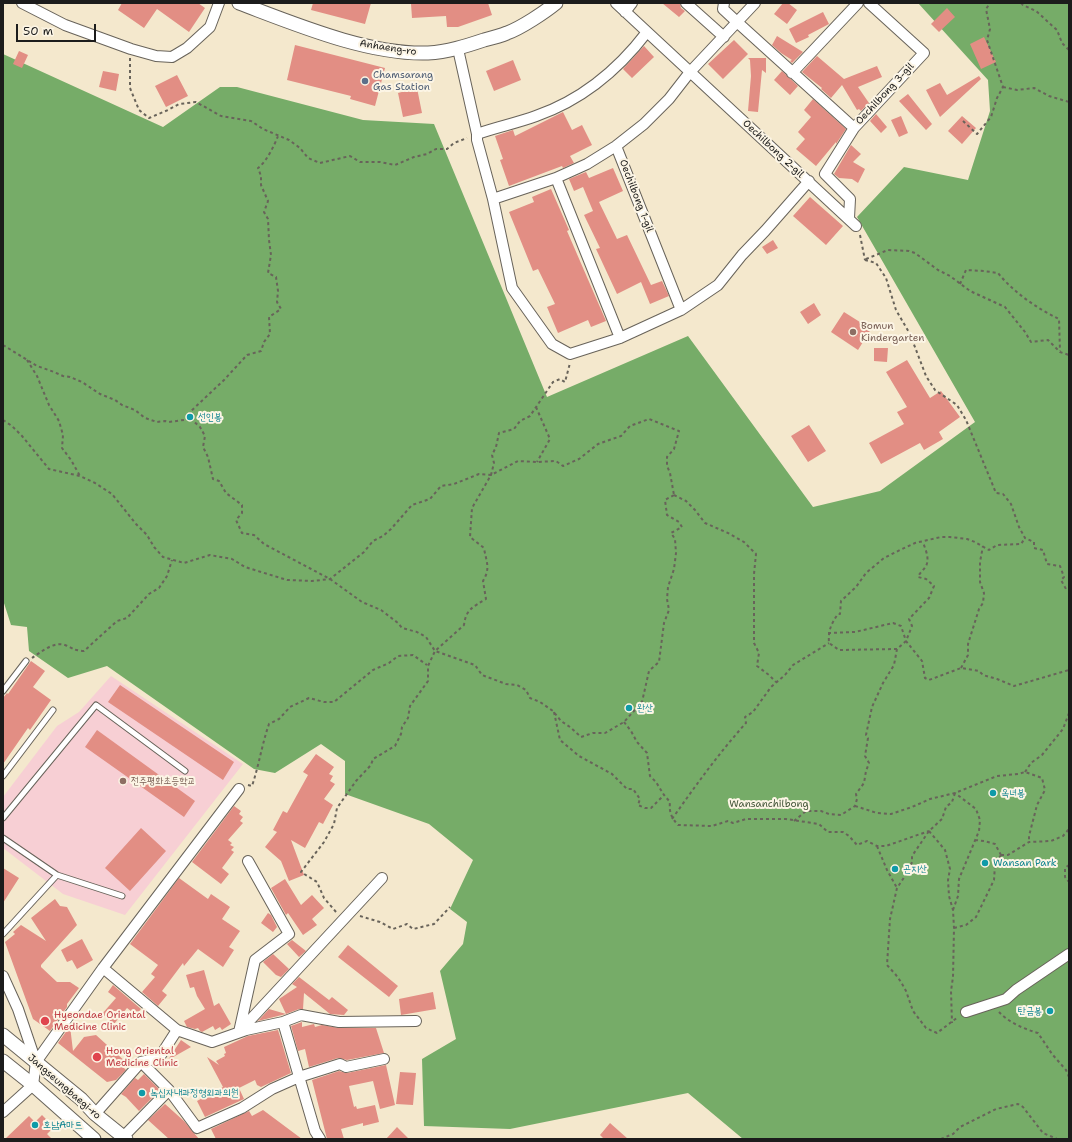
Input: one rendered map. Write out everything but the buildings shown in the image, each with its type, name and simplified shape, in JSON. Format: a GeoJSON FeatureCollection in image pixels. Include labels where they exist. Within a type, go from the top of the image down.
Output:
{"type":"FeatureCollection","features":[{"type":"Feature","properties":{"kind":"street"},"geometry":{"type":"LineString","coordinates":[[22,3],[65,25],[131,49],[156,56],[172,57],[179,54],[200,38],[210,27],[219,3]]}},
{"type":"Feature","properties":{"kind":"street","name":"Anhaeng-ro"},"geometry":{"type":"LineString","coordinates":[[239,3],[299,26],[372,47],[428,53],[458,49],[509,32],[548,10],[556,3]]}},
{"type":"Feature","properties":{"kind":"street","name":"Oechilbong 2-gil"},"geometry":{"type":"LineString","coordinates":[[616,3],[856,226]]}},
{"type":"Feature","properties":{"kind":"street"},"geometry":{"type":"LineString","coordinates":[[625,12],[632,3]]}},
{"type":"Feature","properties":{"kind":"street"},"geometry":{"type":"LineString","coordinates":[[686,3],[724,36]]}},
{"type":"Feature","properties":{"kind":"street","name":"Oechilbong 3-gil"},"geometry":{"type":"LineString","coordinates":[[724,3],[723,9],[854,128],[924,53],[869,3]]}},
{"type":"Feature","properties":{"kind":"street"},"geometry":{"type":"LineString","coordinates":[[616,146],[644,124],[664,104],[690,72],[755,3]]}},
{"type":"Feature","properties":{"kind":"street"},"geometry":{"type":"LineString","coordinates":[[792,73],[858,3]]}},
{"type":"Feature","properties":{"kind":"street"},"geometry":{"type":"LineString","coordinates":[[477,137],[561,106],[590,89],[630,53],[647,32]]}},
{"type":"Feature","properties":{"kind":"street"},"geometry":{"type":"LineString","coordinates":[[458,49],[512,288],[552,344],[570,354],[620,338],[681,310],[718,286],[742,254],[765,231],[809,181]]}},
{"type":"Feature","properties":{"kind":"street"},"geometry":{"type":"LineString","coordinates":[[849,218],[850,199],[826,174],[854,128]]}},
{"type":"Feature","properties":{"kind":"street","name":"Oechilbong 1-gil"},"geometry":{"type":"LineString","coordinates":[[493,199],[556,178],[587,164],[616,146],[681,310]]}},
{"type":"Feature","properties":{"kind":"street"},"geometry":{"type":"LineString","coordinates":[[556,178],[620,338]]}},
{"type":"Feature","properties":{"kind":"street"},"geometry":{"type":"LineString","coordinates":[[36,1062],[102,968],[238,789]]}},
{"type":"Feature","properties":{"kind":"street"},"geometry":{"type":"LineString","coordinates":[[239,1032],[255,960],[289,934],[248,861]]}},
{"type":"Feature","properties":{"kind":"street"},"geometry":{"type":"LineString","coordinates":[[239,1032],[382,878]]}},
{"type":"Feature","properties":{"kind":"street"},"geometry":{"type":"LineString","coordinates":[[966,1012],[1006,999],[1016,990],[1069,954]]}},
{"type":"Feature","properties":{"kind":"street"},"geometry":{"type":"LineString","coordinates":[[102,968],[177,1030],[212,1042],[239,1032],[283,1022],[301,1015],[339,1022],[416,1021]]}},
{"type":"Feature","properties":{"kind":"street"},"geometry":{"type":"LineString","coordinates":[[3,976],[18,1010],[36,1062],[33,1085],[3,1112]]}},
{"type":"Feature","properties":{"kind":"street"},"geometry":{"type":"LineString","coordinates":[[283,1022],[315,1131],[320,1139]]}},
{"type":"Feature","properties":{"kind":"street"},"geometry":{"type":"LineString","coordinates":[[95,1114],[141,1062],[159,1058],[177,1030]]}},
{"type":"Feature","properties":{"kind":"street","name":"Jangseungbaegi-ro"},"geometry":{"type":"LineString","coordinates":[[3,1035],[81,1099],[95,1114],[124,1138]]}},
{"type":"Feature","properties":{"kind":"street"},"geometry":{"type":"LineString","coordinates":[[141,1062],[169,1090],[197,1128],[242,1108],[272,1089],[299,1076],[340,1064],[346,1067],[384,1059]]}},
{"type":"Feature","properties":{"kind":"street","name":"Jangseungbaegi-ro"},"geometry":{"type":"LineString","coordinates":[[3,1060],[94,1139]]}},
{"type":"Feature","properties":{"kind":"street"},"geometry":{"type":"LineString","coordinates":[[124,1138],[169,1090]]}},
{"type":"Feature","properties":{"kind":"lane"},"geometry":{"type":"LineString","coordinates":[[3,691],[26,661]]}},
{"type":"Feature","properties":{"kind":"lane"},"geometry":{"type":"LineString","coordinates":[[3,818],[96,705],[185,771]]}},
{"type":"Feature","properties":{"kind":"lane"},"geometry":{"type":"LineString","coordinates":[[3,776],[53,710]]}},
{"type":"Feature","properties":{"kind":"lane"},"geometry":{"type":"LineString","coordinates":[[3,838],[57,875],[122,896]]}},
{"type":"Feature","properties":{"kind":"lane"},"geometry":{"type":"LineString","coordinates":[[3,934],[57,875]]}},
{"type":"Feature","properties":{"kind":"path"},"geometry":{"type":"LineString","coordinates":[[963,121],[977,134],[991,117],[997,98],[1003,87],[987,40],[990,30],[986,9],[990,3]]}},
{"type":"Feature","properties":{"kind":"path"},"geometry":{"type":"LineString","coordinates":[[1021,3],[1023,6],[1036,11],[1057,30],[1062,43],[1069,50]]}},
{"type":"Feature","properties":{"kind":"path"},"geometry":{"type":"LineString","coordinates":[[131,49],[129,74],[130,88],[139,110],[149,118],[179,104],[196,102],[221,116],[251,121],[264,129],[289,140],[300,148],[308,158],[320,163],[350,156],[360,162],[380,162],[395,165],[414,157],[427,154],[436,149],[447,149],[454,142],[477,137]]}},
{"type":"Feature","properties":{"kind":"path"},"geometry":{"type":"LineString","coordinates":[[1003,87],[1017,90],[1034,88],[1048,96],[1069,102]]}},
{"type":"Feature","properties":{"kind":"path"},"geometry":{"type":"LineString","coordinates":[[278,136],[271,153],[258,168],[261,176],[261,185],[268,201],[264,212],[268,219],[269,240],[272,255],[268,273],[276,277],[278,291],[277,302],[281,309],[269,317],[270,334],[264,342],[261,351],[247,354],[224,380],[190,412],[191,419],[200,427],[205,436],[203,447],[208,457],[213,479],[219,481],[226,493],[242,505],[242,513],[236,520],[242,533],[254,534],[264,544],[330,579],[362,602],[381,610],[402,628],[417,632],[426,637],[435,651],[475,665],[482,675],[506,684],[517,685],[526,690],[530,698],[540,702],[553,711],[561,721],[581,737],[605,733],[624,722],[642,702],[649,671],[658,662],[664,623],[669,610],[667,599],[668,587],[674,569],[676,553],[675,538],[671,532],[682,527],[679,522],[667,515],[666,500],[674,495]]}},
{"type":"Feature","properties":{"kind":"path"},"geometry":{"type":"LineString","coordinates":[[856,226],[865,260]]}},
{"type":"Feature","properties":{"kind":"path"},"geometry":{"type":"LineString","coordinates":[[865,260],[888,250],[908,251],[950,276],[970,291],[1005,307],[1031,342],[1048,340],[1060,352],[1069,356]]}},
{"type":"Feature","properties":{"kind":"path"},"geometry":{"type":"LineString","coordinates":[[865,260],[876,263],[886,278],[896,310],[910,334],[926,376],[935,390],[957,405],[966,420],[996,493],[1003,494],[1011,504],[1019,527],[1025,538],[1034,542],[1034,548],[1043,550],[1047,564],[1060,566],[1064,577],[1061,580],[1066,589],[1069,589]]}},
{"type":"Feature","properties":{"kind":"path"},"geometry":{"type":"LineString","coordinates":[[960,284],[966,270],[998,273],[1005,282],[1043,311],[1059,319],[1060,352]]}},
{"type":"Feature","properties":{"kind":"path"},"geometry":{"type":"LineString","coordinates":[[3,345],[26,360],[42,368],[70,377],[90,386],[100,394],[134,410],[145,418],[157,422],[191,419]]}},
{"type":"Feature","properties":{"kind":"path"},"geometry":{"type":"LineString","coordinates":[[450,907],[434,924],[413,929],[407,924],[393,930],[380,922],[363,916],[345,917],[324,898],[317,882],[302,872],[324,842],[334,824],[337,808],[356,782],[371,765],[373,760],[395,746],[401,734],[402,727],[408,718],[410,706],[428,681],[428,666],[435,651],[464,625],[465,616],[469,609],[486,599],[483,581],[487,575],[488,565],[484,548],[470,538],[472,508],[491,475],[494,463],[492,455],[500,433],[514,429],[520,421],[530,416],[553,382],[560,379],[565,382],[573,353]]}},
{"type":"Feature","properties":{"kind":"path"},"geometry":{"type":"LineString","coordinates":[[26,360],[37,376],[49,405],[59,421],[63,435],[62,448],[80,476]]}},
{"type":"Feature","properties":{"kind":"path"},"geometry":{"type":"LineString","coordinates":[[536,407],[550,439],[538,462]]}},
{"type":"Feature","properties":{"kind":"path"},"geometry":{"type":"LineString","coordinates":[[3,420],[12,426],[22,436],[49,469],[80,476],[112,494],[136,524],[147,535],[163,557],[184,563],[210,555],[232,560],[245,567],[287,580],[312,581],[330,579],[364,552],[373,541],[391,530],[412,505],[430,498],[441,486],[454,484],[479,474],[491,475],[518,460],[538,462],[556,461],[564,466],[579,459],[598,444],[620,436],[630,426],[649,419],[679,431],[674,449],[667,457],[667,466],[670,473],[674,495]]}},
{"type":"Feature","properties":{"kind":"path"},"geometry":{"type":"LineString","coordinates":[[674,495],[686,501],[705,523],[744,542],[756,554],[754,574],[754,643],[759,653],[757,666],[776,682]]}},
{"type":"Feature","properties":{"kind":"path"},"geometry":{"type":"LineString","coordinates":[[897,649],[839,650],[829,643],[828,633],[831,624],[838,614],[840,614],[841,601],[856,587],[866,573],[884,558],[900,550],[915,543],[941,537],[967,539],[989,550],[997,545],[1021,544],[1025,538]]}},
{"type":"Feature","properties":{"kind":"path"},"geometry":{"type":"LineString","coordinates":[[794,821],[806,811],[821,811],[841,815],[855,806],[857,799],[856,794],[864,783],[866,772],[870,763],[865,756],[868,738],[866,735],[872,708],[883,683],[894,664],[897,649],[906,641],[912,626],[909,619],[929,598],[934,586],[926,579],[918,577],[920,572],[926,566],[928,557],[923,542]]}},
{"type":"Feature","properties":{"kind":"path"},"geometry":{"type":"LineString","coordinates":[[961,668],[968,655],[968,644],[979,609],[983,603],[984,593],[980,582],[980,562],[983,546]]}},
{"type":"Feature","properties":{"kind":"path"},"geometry":{"type":"LineString","coordinates":[[26,661],[50,646],[64,645],[73,650],[84,651],[117,620],[126,618],[149,594],[159,588],[166,576],[172,560]]}},
{"type":"Feature","properties":{"kind":"path"},"geometry":{"type":"LineString","coordinates":[[828,633],[855,632],[893,623],[901,626],[906,641],[922,661],[925,678],[929,680],[961,668],[979,671],[983,676],[997,679],[1014,686],[1069,670]]}},
{"type":"Feature","properties":{"kind":"path"},"geometry":{"type":"LineString","coordinates":[[672,819],[704,774],[714,764],[722,751],[746,723],[745,717],[754,712],[776,682],[785,675],[793,665],[829,643]]}},
{"type":"Feature","properties":{"kind":"path"},"geometry":{"type":"LineString","coordinates":[[238,789],[242,785],[252,786],[269,724],[279,719],[290,707],[309,698],[324,702],[334,702],[373,670],[389,663],[398,656],[413,655],[428,666]]}},
{"type":"Feature","properties":{"kind":"path"},"geometry":{"type":"LineString","coordinates":[[553,711],[560,740],[579,756],[612,774],[627,789],[633,789],[640,799],[638,805],[645,808],[651,808],[664,795]]}},
{"type":"Feature","properties":{"kind":"path"},"geometry":{"type":"LineString","coordinates":[[1025,772],[1031,763],[1042,755],[1062,729],[1069,714]]}},
{"type":"Feature","properties":{"kind":"path"},"geometry":{"type":"LineString","coordinates":[[624,722],[637,742],[647,752],[650,776],[670,802],[672,819],[678,825],[712,826],[728,821],[733,823],[755,818],[773,820],[786,819],[819,824],[828,832],[843,832],[857,845],[867,841],[877,846],[892,845],[929,831]]}},
{"type":"Feature","properties":{"kind":"path"},"geometry":{"type":"LineString","coordinates":[[855,806],[878,813],[890,814],[930,799],[955,793],[996,776],[1025,772],[1042,778],[1045,790],[1037,805],[1028,836],[1029,842]]}},
{"type":"Feature","properties":{"kind":"path"},"geometry":{"type":"LineString","coordinates":[[929,831],[945,850],[950,869],[948,880],[949,896],[953,910],[954,928],[953,977],[951,991],[952,1023],[937,1032],[926,1028],[913,1011],[901,982],[896,974],[886,965],[890,919],[897,888],[909,870],[912,862],[912,856],[929,831],[942,819],[946,807],[952,802],[955,793]]}},
{"type":"Feature","properties":{"kind":"path"},"geometry":{"type":"LineString","coordinates":[[953,910],[958,896],[959,879],[979,831],[980,820],[976,809],[955,793]]}},
{"type":"Feature","properties":{"kind":"path"},"geometry":{"type":"LineString","coordinates":[[1001,855],[1008,855],[1029,842],[1051,841],[1063,836],[1069,829]]}},
{"type":"Feature","properties":{"kind":"path"},"geometry":{"type":"LineString","coordinates":[[975,840],[995,844],[1001,855]]}},
{"type":"Feature","properties":{"kind":"path"},"geometry":{"type":"LineString","coordinates":[[877,846],[887,870],[897,888]]}},
{"type":"Feature","properties":{"kind":"path"},"geometry":{"type":"LineString","coordinates":[[954,928],[966,925],[976,917],[994,880],[995,865],[1001,855]]}},
{"type":"Feature","properties":{"kind":"path"},"geometry":{"type":"LineString","coordinates":[[1069,866],[1065,868],[1065,877],[1069,882]]}},
{"type":"Feature","properties":{"kind":"path"},"geometry":{"type":"LineString","coordinates":[[992,1004],[1001,1014],[1010,1020],[1029,1030],[1038,1032],[1052,1054],[1066,1070],[1069,1077]]}},
{"type":"Feature","properties":{"kind":"path"},"geometry":{"type":"LineString","coordinates":[[941,1139],[953,1134],[960,1127],[996,1109],[1018,1104],[1023,1107],[1043,1133],[1057,1139]]}},
{"type":"Feature","properties":{"kind":"shaded area","name":"전주평화초등학교"},"geometry":{"type":"Polygon","coordinates":[[[111,676],[243,764],[125,915],[63,894],[3,848],[3,797],[57,726],[79,712],[111,676]]]}},
{"type":"Feature","properties":{"kind":"green space","name":"Wansanchilbong"},"geometry":{"type":"Polygon","coordinates":[[[918,3],[1069,3],[1069,1139],[743,1139],[688,1093],[510,1129],[424,1126],[422,1059],[456,1039],[440,971],[463,944],[467,922],[450,909],[473,860],[429,824],[345,794],[345,761],[321,744],[275,773],[254,769],[107,666],[68,678],[29,651],[27,627],[11,625],[3,600],[3,54],[163,127],[220,87],[237,87],[363,120],[434,124],[547,397],[688,336],[813,507],[880,491],[975,422],[857,217],[904,167],[968,180],[990,111],[988,80],[918,3]]]}},
{"type":"Feature","properties":{"kind":"place","name":"Chamsarang Gas Station"},"geometry":{"type":"Point","coordinates":[365,81]}},
{"type":"Feature","properties":{"kind":"place","name":"Bomun Kindergarten"},"geometry":{"type":"Point","coordinates":[853,332]}},
{"type":"Feature","properties":{"kind":"place","name":"선인봉"},"geometry":{"type":"Point","coordinates":[190,417]}},
{"type":"Feature","properties":{"kind":"place","name":"완산"},"geometry":{"type":"Point","coordinates":[629,708]}},
{"type":"Feature","properties":{"kind":"place","name":"전주평화초등학교"},"geometry":{"type":"Point","coordinates":[123,781]}},
{"type":"Feature","properties":{"kind":"place","name":"옥녀봉"},"geometry":{"type":"Point","coordinates":[993,793]}},
{"type":"Feature","properties":{"kind":"place","name":"Wansan Park"},"geometry":{"type":"Point","coordinates":[985,863]}},
{"type":"Feature","properties":{"kind":"place","name":"곤지산"},"geometry":{"type":"Point","coordinates":[895,869]}},
{"type":"Feature","properties":{"kind":"place","name":"탄금봉"},"geometry":{"type":"Point","coordinates":[1050,1011]}},
{"type":"Feature","properties":{"kind":"place","name":"Hyeondae Oriental Medicine Clinic"},"geometry":{"type":"Point","coordinates":[45,1021]}},
{"type":"Feature","properties":{"kind":"place","name":"Hong Oriental Medicine Clinic"},"geometry":{"type":"Point","coordinates":[97,1057]}},
{"type":"Feature","properties":{"kind":"place","name":"녹십자내과정형외과의원"},"geometry":{"type":"Point","coordinates":[142,1093]}},
{"type":"Feature","properties":{"kind":"place","name":"호남A마트"},"geometry":{"type":"Point","coordinates":[35,1125]}}]}
